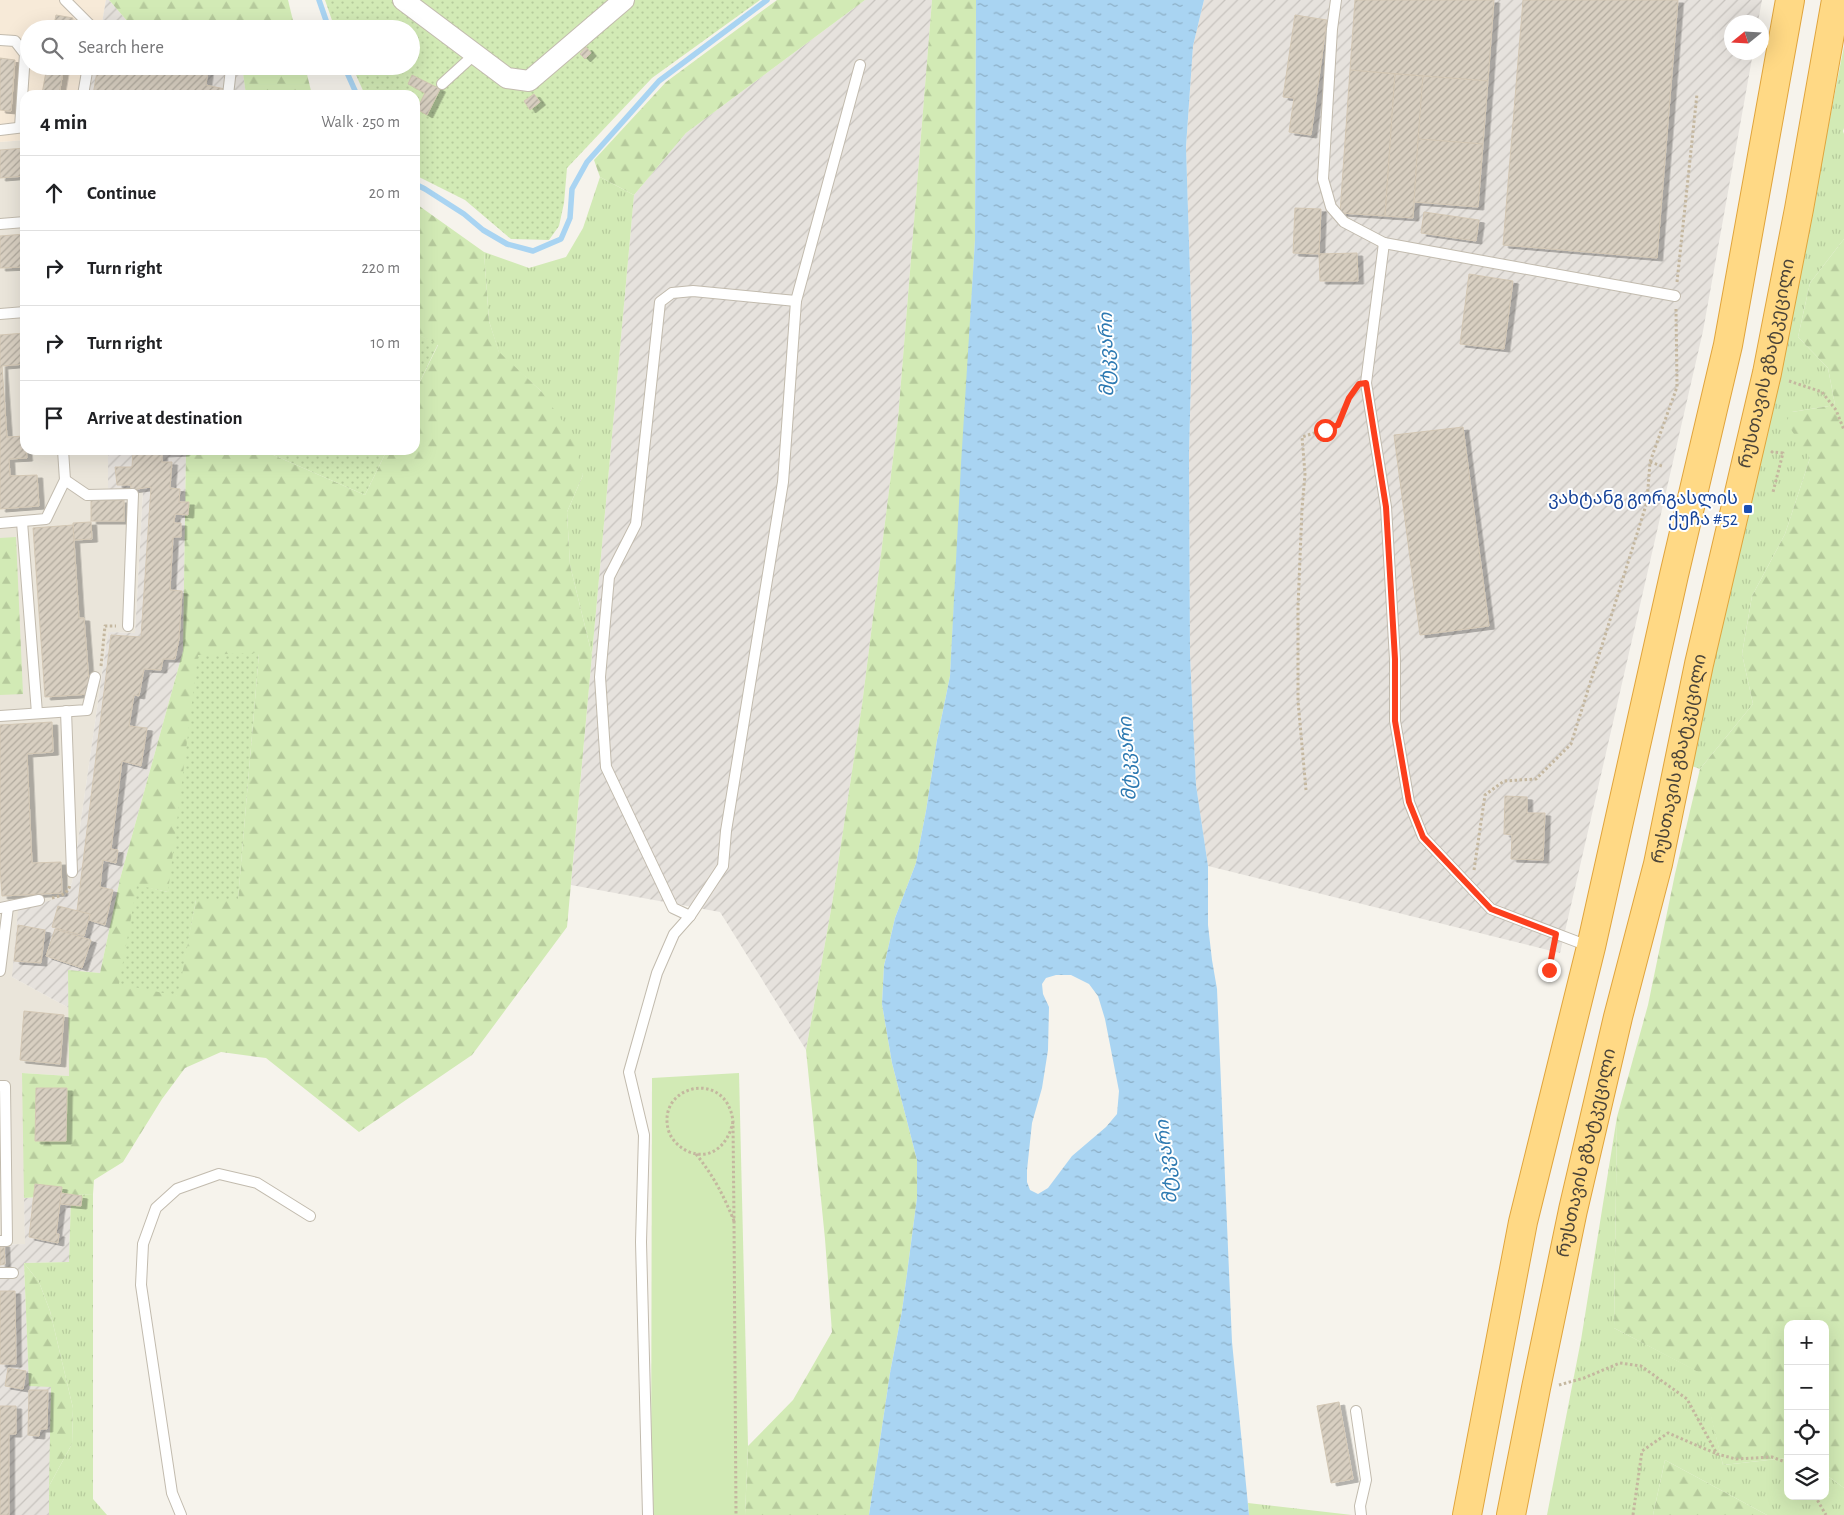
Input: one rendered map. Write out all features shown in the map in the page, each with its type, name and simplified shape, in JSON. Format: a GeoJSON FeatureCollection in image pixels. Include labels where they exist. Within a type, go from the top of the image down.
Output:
{"type":"FeatureCollection","features":[{"type":"Feature","properties":{"kind":"highway"},"geometry":{"type":"LineString","coordinates":[[1467,1515],[1523,1222],[1591,947],[1674,575],[1728,345],[1790,0]]}},
{"type":"Feature","properties":{"kind":"highway","name":"რუსთავის გზატკეცილი"},"geometry":{"type":"LineString","coordinates":[[1511,1515],[1573,1210],[1618,1017],[1658,864],[1699,664],[1767,373],[1799,209],[1836,0]]}},
{"type":"Feature","properties":{"kind":"street"},"geometry":{"type":"LineString","coordinates":[[403,0],[507,78],[529,81],[624,0]]}},
{"type":"Feature","properties":{"kind":"lane"},"geometry":{"type":"LineString","coordinates":[[65,0],[86,20]]}},
{"type":"Feature","properties":{"kind":"lane"},"geometry":{"type":"LineString","coordinates":[[1336,0],[1332,29],[1323,179],[1331,207],[1344,222],[1384,243],[1676,296]]}},
{"type":"Feature","properties":{"kind":"lane"},"geometry":{"type":"LineString","coordinates":[[0,40],[15,41],[20,48]]}},
{"type":"Feature","properties":{"kind":"lane"},"geometry":{"type":"LineString","coordinates":[[442,84],[475,54]]}},
{"type":"Feature","properties":{"kind":"lane"},"geometry":{"type":"LineString","coordinates":[[648,1515],[641,1242],[644,1135],[629,1072],[657,974],[674,934],[690,916],[723,866],[726,831],[783,482],[796,301],[860,64]]}},
{"type":"Feature","properties":{"kind":"lane"},"geometry":{"type":"LineString","coordinates":[[24,75],[24,90]]}},
{"type":"Feature","properties":{"kind":"lane"},"geometry":{"type":"LineString","coordinates":[[84,90],[86,75]]}},
{"type":"Feature","properties":{"kind":"lane"},"geometry":{"type":"LineString","coordinates":[[229,90],[231,75]]}},
{"type":"Feature","properties":{"kind":"lane"},"geometry":{"type":"LineString","coordinates":[[0,130],[20,127]]}},
{"type":"Feature","properties":{"kind":"lane"},"geometry":{"type":"LineString","coordinates":[[0,224],[20,222]]}},
{"type":"Feature","properties":{"kind":"lane"},"geometry":{"type":"LineString","coordinates":[[1384,243],[1366,383],[1386,507],[1395,659],[1395,721],[1409,802],[1423,837],[1491,909],[1591,947]]}},
{"type":"Feature","properties":{"kind":"lane"},"geometry":{"type":"LineString","coordinates":[[690,916],[673,908],[606,767],[600,677],[609,577],[636,524],[660,302],[672,293],[693,291],[796,301]]}},
{"type":"Feature","properties":{"kind":"lane"},"geometry":{"type":"LineString","coordinates":[[0,314],[20,312]]}},
{"type":"Feature","properties":{"kind":"lane"},"geometry":{"type":"LineString","coordinates":[[0,523],[46,519],[64,480],[63,455]]}},
{"type":"Feature","properties":{"kind":"lane"},"geometry":{"type":"LineString","coordinates":[[64,480],[87,494],[133,494],[128,626]]}},
{"type":"Feature","properties":{"kind":"lane"},"geometry":{"type":"LineString","coordinates":[[22,522],[37,713]]}},
{"type":"Feature","properties":{"kind":"lane"},"geometry":{"type":"LineString","coordinates":[[0,716],[87,710],[95,677]]}},
{"type":"Feature","properties":{"kind":"lane"},"geometry":{"type":"LineString","coordinates":[[66,711],[72,872]]}},
{"type":"Feature","properties":{"kind":"lane"},"geometry":{"type":"LineString","coordinates":[[0,971],[4,908],[39,900]]}},
{"type":"Feature","properties":{"kind":"lane"},"geometry":{"type":"LineString","coordinates":[[0,1086],[5,1086],[7,1241],[0,1241]]}},
{"type":"Feature","properties":{"kind":"lane"},"geometry":{"type":"LineString","coordinates":[[181,1515],[172,1494],[141,1285],[143,1244],[156,1208],[178,1189],[220,1174],[257,1182],[310,1216]]}},
{"type":"Feature","properties":{"kind":"lane"},"geometry":{"type":"LineString","coordinates":[[0,1274],[13,1273]]}},
{"type":"Feature","properties":{"kind":"lane"},"geometry":{"type":"LineString","coordinates":[[1356,1411],[1366,1480],[1360,1506],[1361,1515]]}},
{"type":"Feature","properties":{"kind":"path"},"geometry":{"type":"LineString","coordinates":[[1471,888],[1485,795],[1504,781],[1536,779],[1571,744],[1648,502],[1650,462],[1677,387],[1676,296],[1697,94]]}},
{"type":"Feature","properties":{"kind":"path"},"geometry":{"type":"LineString","coordinates":[[1767,373],[1822,392],[1836,410],[1844,430]]}},
{"type":"Feature","properties":{"kind":"path"},"geometry":{"type":"LineString","coordinates":[[1306,790],[1298,701],[1298,607],[1302,509],[1306,474],[1302,436],[1338,425],[1349,398],[1359,384],[1366,383]]}},
{"type":"Feature","properties":{"kind":"path"},"geometry":{"type":"LineString","coordinates":[[1773,492],[1783,453]]}},
{"type":"Feature","properties":{"kind":"path"},"geometry":{"type":"LineString","coordinates":[[1650,462],[1662,466]]}},
{"type":"Feature","properties":{"kind":"path"},"geometry":{"type":"LineString","coordinates":[[95,677],[100,672],[105,626],[128,626]]}},
{"type":"Feature","properties":{"kind":"path"},"geometry":{"type":"LineString","coordinates":[[39,900],[63,895],[69,888],[72,872]]}},
{"type":"Feature","properties":{"kind":"path"},"geometry":{"type":"LineString","coordinates":[[1549,970],[1556,934]]}},
{"type":"Feature","properties":{"kind":"path"},"geometry":{"type":"LineString","coordinates":[[733,1121],[731,1132],[726,1142],[718,1149],[708,1153],[696,1154],[686,1151],[677,1145],[669,1131],[667,1114],[671,1104],[678,1096],[687,1090],[698,1087],[709,1088],[719,1093],[727,1100],[732,1110],[733,1121],[734,1220],[736,1515]]}},
{"type":"Feature","properties":{"kind":"path"},"geometry":{"type":"LineString","coordinates":[[696,1154],[710,1171],[721,1189],[734,1220]]}},
{"type":"Feature","properties":{"kind":"path"},"geometry":{"type":"LineString","coordinates":[[1536,1388],[1558,1385],[1584,1378],[1620,1363],[1641,1366],[1687,1399],[1717,1454]]}},
{"type":"Feature","properties":{"kind":"path"},"geometry":{"type":"LineString","coordinates":[[1633,1515],[1642,1451],[1668,1433],[1717,1454],[1736,1459],[1772,1457],[1784,1462]]}},
{"type":"Feature","properties":{"kind":"path"},"geometry":{"type":"LineString","coordinates":[[1817,1500],[1824,1514]]}},
{"type":"Feature","properties":{"kind":"shaded area"},"geometry":{"type":"Polygon","coordinates":[[[0,0],[106,0],[103,20],[20,20],[20,75],[92,75],[90,90],[20,90],[20,140],[0,142],[0,0]]]}},
{"type":"Feature","properties":{"kind":"shaded area"},"geometry":{"type":"Polygon","coordinates":[[[106,0],[109,0],[126,20],[103,20],[106,0]]]}},
{"type":"Feature","properties":{"kind":"shaded area"},"geometry":{"type":"Polygon","coordinates":[[[865,0],[932,0],[898,419],[862,705],[832,904],[806,1050],[720,912],[571,885],[634,195],[686,133],[865,0]]]}},
{"type":"Feature","properties":{"kind":"shaded area"},"geometry":{"type":"Polygon","coordinates":[[[1204,0],[1762,0],[1759,15],[1724,15],[1724,60],[1752,60],[1703,331],[1560,953],[1208,866],[1196,785],[1190,655],[1189,454],[1192,337],[1186,148],[1193,46],[1204,0]]]}},
{"type":"Feature","properties":{"kind":"shaded area"},"geometry":{"type":"Polygon","coordinates":[[[92,75],[243,75],[245,90],[90,90],[92,75]]]}},
{"type":"Feature","properties":{"kind":"shaded area"},"geometry":{"type":"Polygon","coordinates":[[[20,140],[20,455],[108,455],[108,493],[143,492],[135,633],[108,632],[72,883],[12,977],[69,1008],[69,1076],[23,1073],[25,1244],[0,1245],[0,142],[20,140]]]}},
{"type":"Feature","properties":{"kind":"shaded area"},"geometry":{"type":"Polygon","coordinates":[[[108,455],[186,455],[183,651],[120,879],[100,973],[68,970],[69,1008],[12,977],[18,910],[65,896],[72,883],[108,632],[135,633],[143,492],[108,493],[108,455]]]}},
{"type":"Feature","properties":{"kind":"shaded area"},"geometry":{"type":"Polygon","coordinates":[[[71,1195],[69,1262],[24,1263],[29,1385],[51,1386],[49,1515],[0,1515],[0,1245],[25,1244],[24,1198],[71,1195]]]}},
{"type":"Feature","properties":{"kind":"green space"},"geometry":{"type":"Polygon","coordinates":[[[109,0],[288,0],[293,20],[126,20],[109,0]]]}},
{"type":"Feature","properties":{"kind":"green space"},"geometry":{"type":"Polygon","coordinates":[[[325,0],[760,0],[652,78],[567,168],[564,203],[559,226],[549,240],[511,239],[465,200],[420,178],[420,90],[363,90],[356,75],[420,75],[420,20],[332,20],[325,0]]]}},
{"type":"Feature","properties":{"kind":"green space"},"geometry":{"type":"Polygon","coordinates":[[[777,0],[865,0],[686,133],[634,195],[600,177],[594,160],[666,82],[777,0]]]}},
{"type":"Feature","properties":{"kind":"green space"},"geometry":{"type":"Polygon","coordinates":[[[932,0],[976,0],[975,240],[950,676],[916,863],[895,918],[884,966],[882,1004],[892,1063],[917,1160],[917,1198],[902,1311],[890,1373],[869,1515],[745,1515],[748,1446],[793,1400],[832,1332],[825,1239],[806,1050],[832,904],[862,705],[898,419],[932,0]]]}},
{"type":"Feature","properties":{"kind":"green space"},"geometry":{"type":"Polygon","coordinates":[[[1844,46],[1844,239],[1810,283],[1798,337],[1828,368],[1835,405],[1792,412],[1810,458],[1785,534],[1752,596],[1742,654],[1753,704],[1700,769],[1689,765],[1783,358],[1844,46]]]}},
{"type":"Feature","properties":{"kind":"green space"},"geometry":{"type":"Polygon","coordinates":[[[243,75],[307,75],[311,90],[245,90],[243,75]]]}},
{"type":"Feature","properties":{"kind":"green space"},"geometry":{"type":"Polygon","coordinates":[[[600,177],[634,195],[592,655],[570,565],[567,512],[583,475],[541,391],[499,353],[489,321],[484,252],[529,268],[566,257],[583,228],[600,177]]]}},
{"type":"Feature","properties":{"kind":"green space"},"geometry":{"type":"Polygon","coordinates":[[[420,207],[484,252],[489,321],[499,352],[541,391],[573,436],[583,475],[567,512],[570,565],[592,655],[567,927],[472,1055],[359,1132],[266,1058],[221,1052],[185,1068],[162,1099],[123,1162],[94,1180],[93,1194],[24,1198],[22,1073],[69,1076],[68,970],[100,973],[120,879],[183,651],[186,455],[273,455],[365,495],[385,455],[420,455],[420,382],[438,345],[420,336],[420,207]],[[259,653],[168,892],[138,886],[177,996],[196,900],[238,899],[259,653]]]}},
{"type":"Feature","properties":{"kind":"green space"},"geometry":{"type":"Polygon","coordinates":[[[1844,239],[1844,1488],[1829,1477],[1829,1320],[1784,1320],[1784,1458],[1723,1465],[1700,1373],[1614,1328],[1617,1117],[1648,1005],[1675,874],[1700,769],[1753,704],[1742,654],[1752,596],[1785,534],[1810,458],[1786,422],[1792,412],[1835,405],[1828,368],[1798,337],[1810,283],[1844,239]]]}},
{"type":"Feature","properties":{"kind":"green space"},"geometry":{"type":"Polygon","coordinates":[[[420,335],[438,344],[420,382],[420,335]]]}},
{"type":"Feature","properties":{"kind":"green space"},"geometry":{"type":"Polygon","coordinates":[[[273,455],[385,455],[365,495],[273,455]]]}},
{"type":"Feature","properties":{"kind":"green space"},"geometry":{"type":"Polygon","coordinates":[[[16,537],[23,694],[0,695],[0,538],[16,537]]]}},
{"type":"Feature","properties":{"kind":"green space"},"geometry":{"type":"Polygon","coordinates":[[[259,653],[238,900],[196,900],[178,996],[119,984],[137,885],[168,892],[198,655],[259,653]]]}},
{"type":"Feature","properties":{"kind":"green space"},"geometry":{"type":"Polygon","coordinates":[[[739,1073],[748,1446],[745,1515],[651,1515],[652,1078],[739,1073]]]}},
{"type":"Feature","properties":{"kind":"green space"},"geometry":{"type":"Polygon","coordinates":[[[1617,1117],[1614,1328],[1701,1373],[1723,1465],[1784,1458],[1784,1500],[1829,1500],[1829,1477],[1844,1488],[1844,1515],[1767,1515],[1665,1460],[1653,1515],[1547,1515],[1581,1340],[1617,1117]]]}},
{"type":"Feature","properties":{"kind":"green space"},"geometry":{"type":"Polygon","coordinates":[[[93,1194],[93,1499],[107,1515],[49,1515],[49,1486],[72,1444],[73,1408],[50,1311],[39,1282],[24,1263],[69,1262],[71,1195],[93,1194]]]}},
{"type":"Feature","properties":{"kind":"green space"},"geometry":{"type":"Polygon","coordinates":[[[24,1263],[39,1282],[50,1311],[73,1408],[72,1444],[49,1486],[51,1387],[29,1386],[24,1263]]]}},
{"type":"Feature","properties":{"kind":"green space"},"geometry":{"type":"Polygon","coordinates":[[[1665,1460],[1767,1515],[1653,1515],[1665,1460]]]}},
{"type":"Feature","properties":{"kind":"green space"},"geometry":{"type":"Polygon","coordinates":[[[1248,1503],[1352,1515],[1249,1515],[1248,1503]]]}},
{"type":"Feature","properties":{"kind":"water","name":"მტკვარი"},"geometry":{"type":"Polygon","coordinates":[[[976,0],[1204,0],[1193,46],[1186,147],[1192,337],[1189,454],[1190,655],[1196,785],[1208,866],[1208,925],[1217,989],[1232,1342],[1249,1515],[869,1515],[890,1373],[902,1311],[917,1198],[917,1160],[892,1063],[882,1004],[884,966],[895,918],[916,863],[950,676],[975,240],[976,0]],[[1056,975],[1046,978],[1042,984],[1043,994],[1049,1007],[1048,1050],[1042,1088],[1032,1123],[1027,1170],[1027,1182],[1030,1190],[1038,1194],[1048,1188],[1072,1156],[1106,1127],[1117,1114],[1119,1091],[1105,1019],[1098,996],[1089,984],[1071,975],[1056,975]]]}},
{"type":"Feature","properties":{"kind":"building"},"geometry":{"type":"Polygon","coordinates":[[[1355,0],[1494,0],[1488,81],[1350,70],[1355,0]]]}},
{"type":"Feature","properties":{"kind":"building"},"geometry":{"type":"Polygon","coordinates":[[[1523,0],[1678,0],[1657,258],[1503,245],[1523,0]]]}},
{"type":"Feature","properties":{"kind":"building"},"geometry":{"type":"Polygon","coordinates":[[[56,15],[73,18],[73,20],[55,20],[56,15]]]}},
{"type":"Feature","properties":{"kind":"building"},"geometry":{"type":"Polygon","coordinates":[[[1295,15],[1327,20],[1311,135],[1289,132],[1294,98],[1283,97],[1295,15]]]}},
{"type":"Feature","properties":{"kind":"building"},"geometry":{"type":"Polygon","coordinates":[[[586,47],[591,53],[585,59],[580,54],[586,47]]]}},
{"type":"Feature","properties":{"kind":"building"},"geometry":{"type":"Polygon","coordinates":[[[0,58],[15,60],[11,111],[0,110],[0,58]]]}},
{"type":"Feature","properties":{"kind":"building"},"geometry":{"type":"Polygon","coordinates":[[[1350,70],[1395,74],[1385,216],[1340,213],[1350,70]]]}},
{"type":"Feature","properties":{"kind":"building"},"geometry":{"type":"Polygon","coordinates":[[[1395,74],[1423,76],[1413,218],[1385,216],[1395,74]]]}},
{"type":"Feature","properties":{"kind":"building"},"geometry":{"type":"Polygon","coordinates":[[[45,75],[62,75],[60,90],[43,90],[45,75]]]}},
{"type":"Feature","properties":{"kind":"building"},"geometry":{"type":"Polygon","coordinates":[[[96,75],[207,75],[206,85],[225,89],[225,90],[94,90],[96,75]]]}},
{"type":"Feature","properties":{"kind":"building"},"geometry":{"type":"Polygon","coordinates":[[[412,75],[440,89],[427,115],[420,111],[420,103],[425,93],[408,84],[412,75]]]}},
{"type":"Feature","properties":{"kind":"building"},"geometry":{"type":"Polygon","coordinates":[[[1423,76],[1488,81],[1483,144],[1418,139],[1423,76]]]}},
{"type":"Feature","properties":{"kind":"building"},"geometry":{"type":"Polygon","coordinates":[[[534,94],[540,102],[530,110],[524,101],[534,94]]]}},
{"type":"Feature","properties":{"kind":"building"},"geometry":{"type":"Polygon","coordinates":[[[1418,139],[1483,144],[1478,207],[1414,202],[1418,139]]]}},
{"type":"Feature","properties":{"kind":"building"},"geometry":{"type":"Polygon","coordinates":[[[20,148],[20,176],[0,178],[0,150],[20,148]]]}},
{"type":"Feature","properties":{"kind":"building"},"geometry":{"type":"Polygon","coordinates":[[[1295,208],[1321,209],[1319,254],[1293,253],[1295,208]]]}},
{"type":"Feature","properties":{"kind":"building"},"geometry":{"type":"Polygon","coordinates":[[[1424,212],[1479,220],[1476,241],[1421,233],[1424,212]]]}},
{"type":"Feature","properties":{"kind":"building"},"geometry":{"type":"Polygon","coordinates":[[[20,234],[20,267],[0,268],[0,236],[20,234]]]}},
{"type":"Feature","properties":{"kind":"building"},"geometry":{"type":"Polygon","coordinates":[[[1357,253],[1358,281],[1320,281],[1319,254],[1357,253]]]}},
{"type":"Feature","properties":{"kind":"building"},"geometry":{"type":"Polygon","coordinates":[[[1469,274],[1513,281],[1504,349],[1460,344],[1469,274]]]}},
{"type":"Feature","properties":{"kind":"building"},"geometry":{"type":"Polygon","coordinates":[[[20,333],[20,364],[2,366],[7,437],[20,436],[20,455],[27,455],[27,458],[9,459],[10,476],[37,475],[39,506],[0,509],[0,335],[20,333]]]}},
{"type":"Feature","properties":{"kind":"building"},"geometry":{"type":"Polygon","coordinates":[[[1463,427],[1489,626],[1420,635],[1394,435],[1463,427]]]}},
{"type":"Feature","properties":{"kind":"building"},"geometry":{"type":"Polygon","coordinates":[[[133,455],[162,455],[162,462],[172,462],[170,488],[180,489],[179,502],[189,502],[188,515],[175,514],[174,523],[181,523],[181,537],[173,537],[170,590],[182,591],[179,639],[175,659],[163,659],[161,670],[144,669],[139,696],[134,695],[129,726],[147,728],[141,766],[122,761],[111,849],[118,850],[116,863],[103,860],[100,887],[113,890],[105,925],[89,920],[90,914],[77,911],[111,635],[141,637],[151,487],[130,490],[131,485],[117,485],[115,467],[132,467],[133,455]]]}},
{"type":"Feature","properties":{"kind":"building"},"geometry":{"type":"Polygon","coordinates":[[[91,500],[124,500],[124,521],[91,521],[91,500]]]}},
{"type":"Feature","properties":{"kind":"building"},"geometry":{"type":"Polygon","coordinates":[[[91,522],[92,539],[74,540],[73,523],[91,522]]]}},
{"type":"Feature","properties":{"kind":"building"},"geometry":{"type":"Polygon","coordinates":[[[73,525],[79,618],[84,618],[90,694],[45,697],[33,528],[73,525]]]}},
{"type":"Feature","properties":{"kind":"building"},"geometry":{"type":"Polygon","coordinates":[[[52,722],[53,752],[27,754],[32,863],[61,862],[62,893],[2,896],[0,869],[0,725],[52,722]]]}},
{"type":"Feature","properties":{"kind":"building"},"geometry":{"type":"Polygon","coordinates":[[[1505,796],[1527,797],[1527,813],[1545,813],[1543,860],[1511,859],[1512,835],[1504,834],[1505,796]]]}},
{"type":"Feature","properties":{"kind":"building"},"geometry":{"type":"Polygon","coordinates":[[[58,906],[90,914],[84,936],[52,927],[58,906]]]}},
{"type":"Feature","properties":{"kind":"building"},"geometry":{"type":"Polygon","coordinates":[[[18,925],[45,930],[41,963],[14,961],[18,925]]]}},
{"type":"Feature","properties":{"kind":"building"},"geometry":{"type":"Polygon","coordinates":[[[55,929],[91,940],[82,968],[46,956],[55,929]]]}},
{"type":"Feature","properties":{"kind":"building"},"geometry":{"type":"Polygon","coordinates":[[[24,1011],[64,1015],[60,1064],[20,1060],[24,1011]]]}},
{"type":"Feature","properties":{"kind":"building"},"geometry":{"type":"Polygon","coordinates":[[[36,1088],[67,1088],[66,1141],[35,1141],[36,1088]]]}},
{"type":"Feature","properties":{"kind":"building"},"geometry":{"type":"Polygon","coordinates":[[[35,1184],[62,1187],[56,1234],[59,1234],[58,1243],[29,1237],[35,1184]]]}},
{"type":"Feature","properties":{"kind":"building"},"geometry":{"type":"Polygon","coordinates":[[[61,1193],[82,1196],[81,1206],[60,1204],[61,1193]]]}},
{"type":"Feature","properties":{"kind":"building"},"geometry":{"type":"Polygon","coordinates":[[[0,1244],[4,1244],[5,1264],[0,1265],[0,1244]]]}},
{"type":"Feature","properties":{"kind":"building"},"geometry":{"type":"Polygon","coordinates":[[[0,1291],[15,1291],[16,1364],[0,1364],[0,1291]]]}},
{"type":"Feature","properties":{"kind":"building"},"geometry":{"type":"Polygon","coordinates":[[[8,1368],[26,1371],[23,1389],[5,1386],[8,1368]]]}},
{"type":"Feature","properties":{"kind":"building"},"geometry":{"type":"Polygon","coordinates":[[[29,1390],[48,1390],[47,1429],[40,1429],[39,1436],[28,1435],[29,1390]]]}},
{"type":"Feature","properties":{"kind":"building"},"geometry":{"type":"Polygon","coordinates":[[[1339,1402],[1353,1479],[1331,1483],[1317,1406],[1339,1402]]]}},
{"type":"Feature","properties":{"kind":"building"},"geometry":{"type":"Polygon","coordinates":[[[0,1406],[16,1406],[16,1434],[9,1434],[9,1515],[0,1515],[0,1406]]]}},
{"type":"Feature","properties":{"kind":"waterway"},"geometry":{"type":"LineString","coordinates":[[319,0],[326,20]]}},
{"type":"Feature","properties":{"kind":"waterway"},"geometry":{"type":"LineString","coordinates":[[420,186],[464,214],[483,230],[507,244],[533,251],[561,239],[570,218],[572,189],[587,162],[659,81],[767,0]]}},
{"type":"Feature","properties":{"kind":"waterway"},"geometry":{"type":"LineString","coordinates":[[348,75],[355,90]]}},
{"type":"Feature","properties":{"kind":"place","name":"ვახტანგ გორგასლის ქუჩა #52"},"geometry":{"type":"Point","coordinates":[1748,509]}},
{"type":"Feature","properties":{"kind":"route"},"geometry":{"type":"LineString","coordinates":[[1325,430],[1338,425],[1349,398],[1359,384],[1366,383],[1386,507],[1395,659],[1395,721],[1409,802],[1423,837],[1491,909],[1556,934],[1549,970]]}}]}
